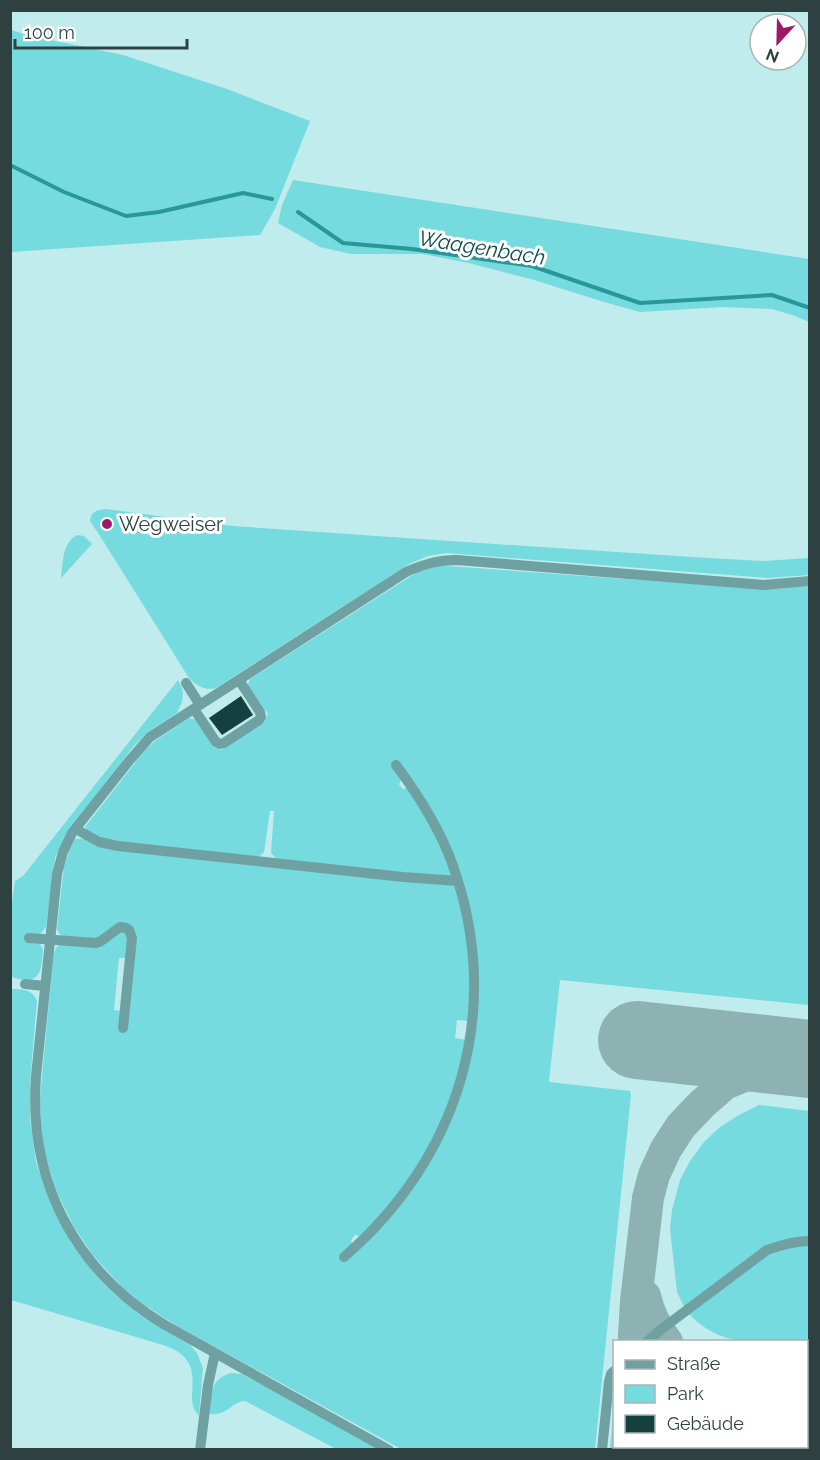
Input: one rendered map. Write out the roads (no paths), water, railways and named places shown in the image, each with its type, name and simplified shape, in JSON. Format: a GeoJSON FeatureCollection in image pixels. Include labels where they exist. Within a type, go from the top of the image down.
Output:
{"type":"FeatureCollection","features":[{"type":"Feature","properties":{"kind":"lane"},"geometry":{"type":"LineString","coordinates":[[389,1449],[155,1319],[123,1296],[85,1254],[69,1230],[48,1185],[38,1147],[35,1117],[36,1076],[50,939],[59,862],[67,842],[142,745],[155,734],[406,572],[422,565],[439,560],[457,560],[764,585],[810,580]]}},
{"type":"Feature","properties":{"kind":"lane"},"geometry":{"type":"LineString","coordinates":[[186,683],[218,744],[222,744],[259,720],[261,716],[239,680]]}},
{"type":"Feature","properties":{"kind":"lane"},"geometry":{"type":"LineString","coordinates":[[344,1257],[374,1230],[395,1206],[426,1162],[441,1133],[460,1083],[471,1029],[474,983],[470,938],[458,881],[446,849],[427,810],[396,765]]}},
{"type":"Feature","properties":{"kind":"lane"},"geometry":{"type":"LineString","coordinates":[[76,828],[99,842],[118,846],[458,881]]}},
{"type":"Feature","properties":{"kind":"lane"},"geometry":{"type":"LineString","coordinates":[[28,938],[98,943],[118,927],[129,930],[132,938],[123,1028]]}},
{"type":"Feature","properties":{"kind":"lane"},"geometry":{"type":"LineString","coordinates":[[25,984],[45,986]]}},
{"type":"Feature","properties":{"kind":"lane"},"geometry":{"type":"LineString","coordinates":[[648,1340],[767,1250],[797,1241],[810,1240]]}},
{"type":"Feature","properties":{"kind":"lane"},"geometry":{"type":"LineString","coordinates":[[200,1449],[208,1381],[215,1353]]}},
{"type":"Feature","properties":{"kind":"lane"},"geometry":{"type":"LineString","coordinates":[[602,1449],[609,1381],[613,1374]]}},
{"type":"Feature","properties":{"kind":"waterway","name":"Waagenbach"},"geometry":{"type":"LineString","coordinates":[[10,165],[64,192],[126,216],[159,212],[243,193],[272,199]]}},
{"type":"Feature","properties":{"kind":"waterway","name":"Waagenbach"},"geometry":{"type":"LineString","coordinates":[[298,212],[343,243],[412,249],[532,266],[640,303],[772,295],[810,308]]}},
{"type":"Feature","properties":{"kind":"place","name":"Wegweiser"},"geometry":{"type":"Point","coordinates":[107,524]}}]}
